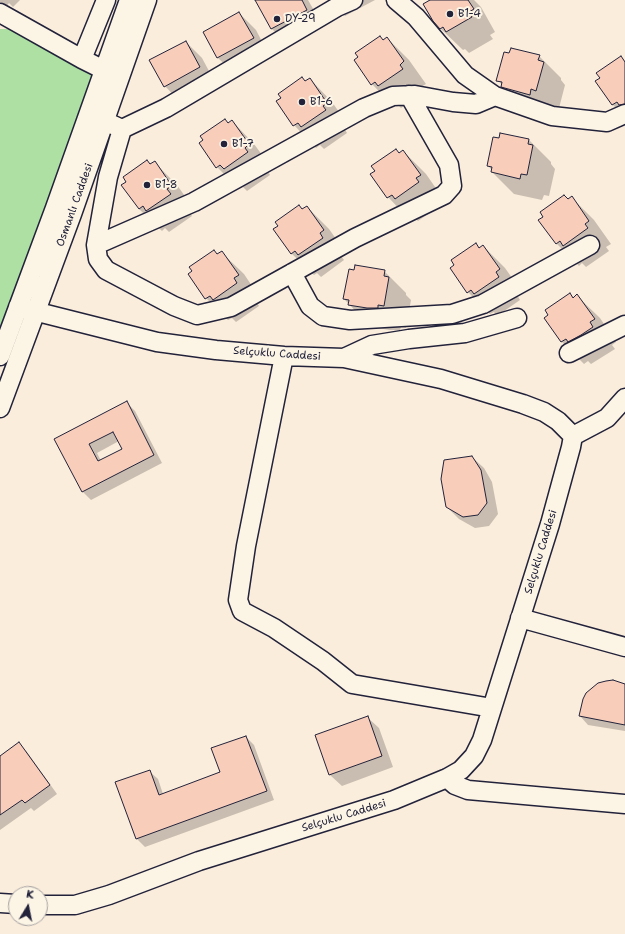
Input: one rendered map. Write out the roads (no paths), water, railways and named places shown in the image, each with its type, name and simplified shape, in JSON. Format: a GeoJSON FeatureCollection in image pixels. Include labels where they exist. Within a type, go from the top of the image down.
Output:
{"type":"FeatureCollection","features":[{"type":"Feature","properties":{"kind":"street"},"geometry":{"type":"LineString","coordinates":[[0,4],[3,0]]}},
{"type":"Feature","properties":{"kind":"street"},"geometry":{"type":"LineString","coordinates":[[82,59],[106,0]]}},
{"type":"Feature","properties":{"kind":"street","name":"Osmanlı Caddesi"},"geometry":{"type":"LineString","coordinates":[[96,119],[104,70],[129,0]]}},
{"type":"Feature","properties":{"kind":"street"},"geometry":{"type":"LineString","coordinates":[[96,119],[122,129],[166,108],[337,7],[353,0]]}},
{"type":"Feature","properties":{"kind":"street"},"geometry":{"type":"LineString","coordinates":[[396,0],[416,17],[465,75],[495,96],[552,116],[608,122],[625,114]]}},
{"type":"Feature","properties":{"kind":"street","name":"Osmanlı Caddesi"},"geometry":{"type":"LineString","coordinates":[[0,408],[26,310],[96,119],[152,1]]}},
{"type":"Feature","properties":{"kind":"street"},"geometry":{"type":"LineString","coordinates":[[0,13],[104,70]]}},
{"type":"Feature","properties":{"kind":"street"},"geometry":{"type":"LineString","coordinates":[[122,129],[108,177],[96,245],[98,259],[106,270],[174,306],[197,315],[231,307],[355,238],[444,196],[452,186],[449,165],[409,95]]}},
{"type":"Feature","properties":{"kind":"street"},"geometry":{"type":"LineString","coordinates":[[96,245],[194,202],[364,108],[393,96],[415,95],[453,102],[476,104],[495,96]]}},
{"type":"Feature","properties":{"kind":"street"},"geometry":{"type":"LineString","coordinates":[[292,274],[310,306],[323,316],[350,320],[452,314],[483,304],[590,245]]}},
{"type":"Feature","properties":{"kind":"street","name":"Osmanlı Caddesi"},"geometry":{"type":"LineString","coordinates":[[0,356],[26,310]]}},
{"type":"Feature","properties":{"kind":"street","name":"Selçuklu Caddesi"},"geometry":{"type":"LineString","coordinates":[[26,310],[157,342],[216,350],[284,356],[344,358],[441,379],[523,404],[544,412],[558,421],[573,436],[550,524],[482,740],[474,756],[461,770],[447,778],[394,800],[199,862],[109,895],[75,905],[48,905]]}},
{"type":"Feature","properties":{"kind":"street"},"geometry":{"type":"LineString","coordinates":[[344,358],[372,345],[409,339],[466,333],[517,318]]}},
{"type":"Feature","properties":{"kind":"street"},"geometry":{"type":"LineString","coordinates":[[568,353],[625,325]]}},
{"type":"Feature","properties":{"kind":"street"},"geometry":{"type":"LineString","coordinates":[[284,356],[246,546],[238,600],[242,610],[274,628],[323,661],[352,684],[492,708]]}},
{"type":"Feature","properties":{"kind":"street"},"geometry":{"type":"LineString","coordinates":[[573,436],[607,418],[625,398]]}},
{"type":"Feature","properties":{"kind":"street"},"geometry":{"type":"LineString","coordinates":[[520,618],[625,647]]}},
{"type":"Feature","properties":{"kind":"street"},"geometry":{"type":"LineString","coordinates":[[447,778],[455,785],[468,790],[625,804]]}},
{"type":"Feature","properties":{"kind":"place","name":"B1-4"},"geometry":{"type":"Point","coordinates":[450,14]}},
{"type":"Feature","properties":{"kind":"place","name":"DY-29"},"geometry":{"type":"Point","coordinates":[277,19]}},
{"type":"Feature","properties":{"kind":"place","name":"B1-6"},"geometry":{"type":"Point","coordinates":[302,102]}},
{"type":"Feature","properties":{"kind":"place","name":"B1-7"},"geometry":{"type":"Point","coordinates":[224,144]}},
{"type":"Feature","properties":{"kind":"place","name":"B1-8"},"geometry":{"type":"Point","coordinates":[147,185]}}]}
